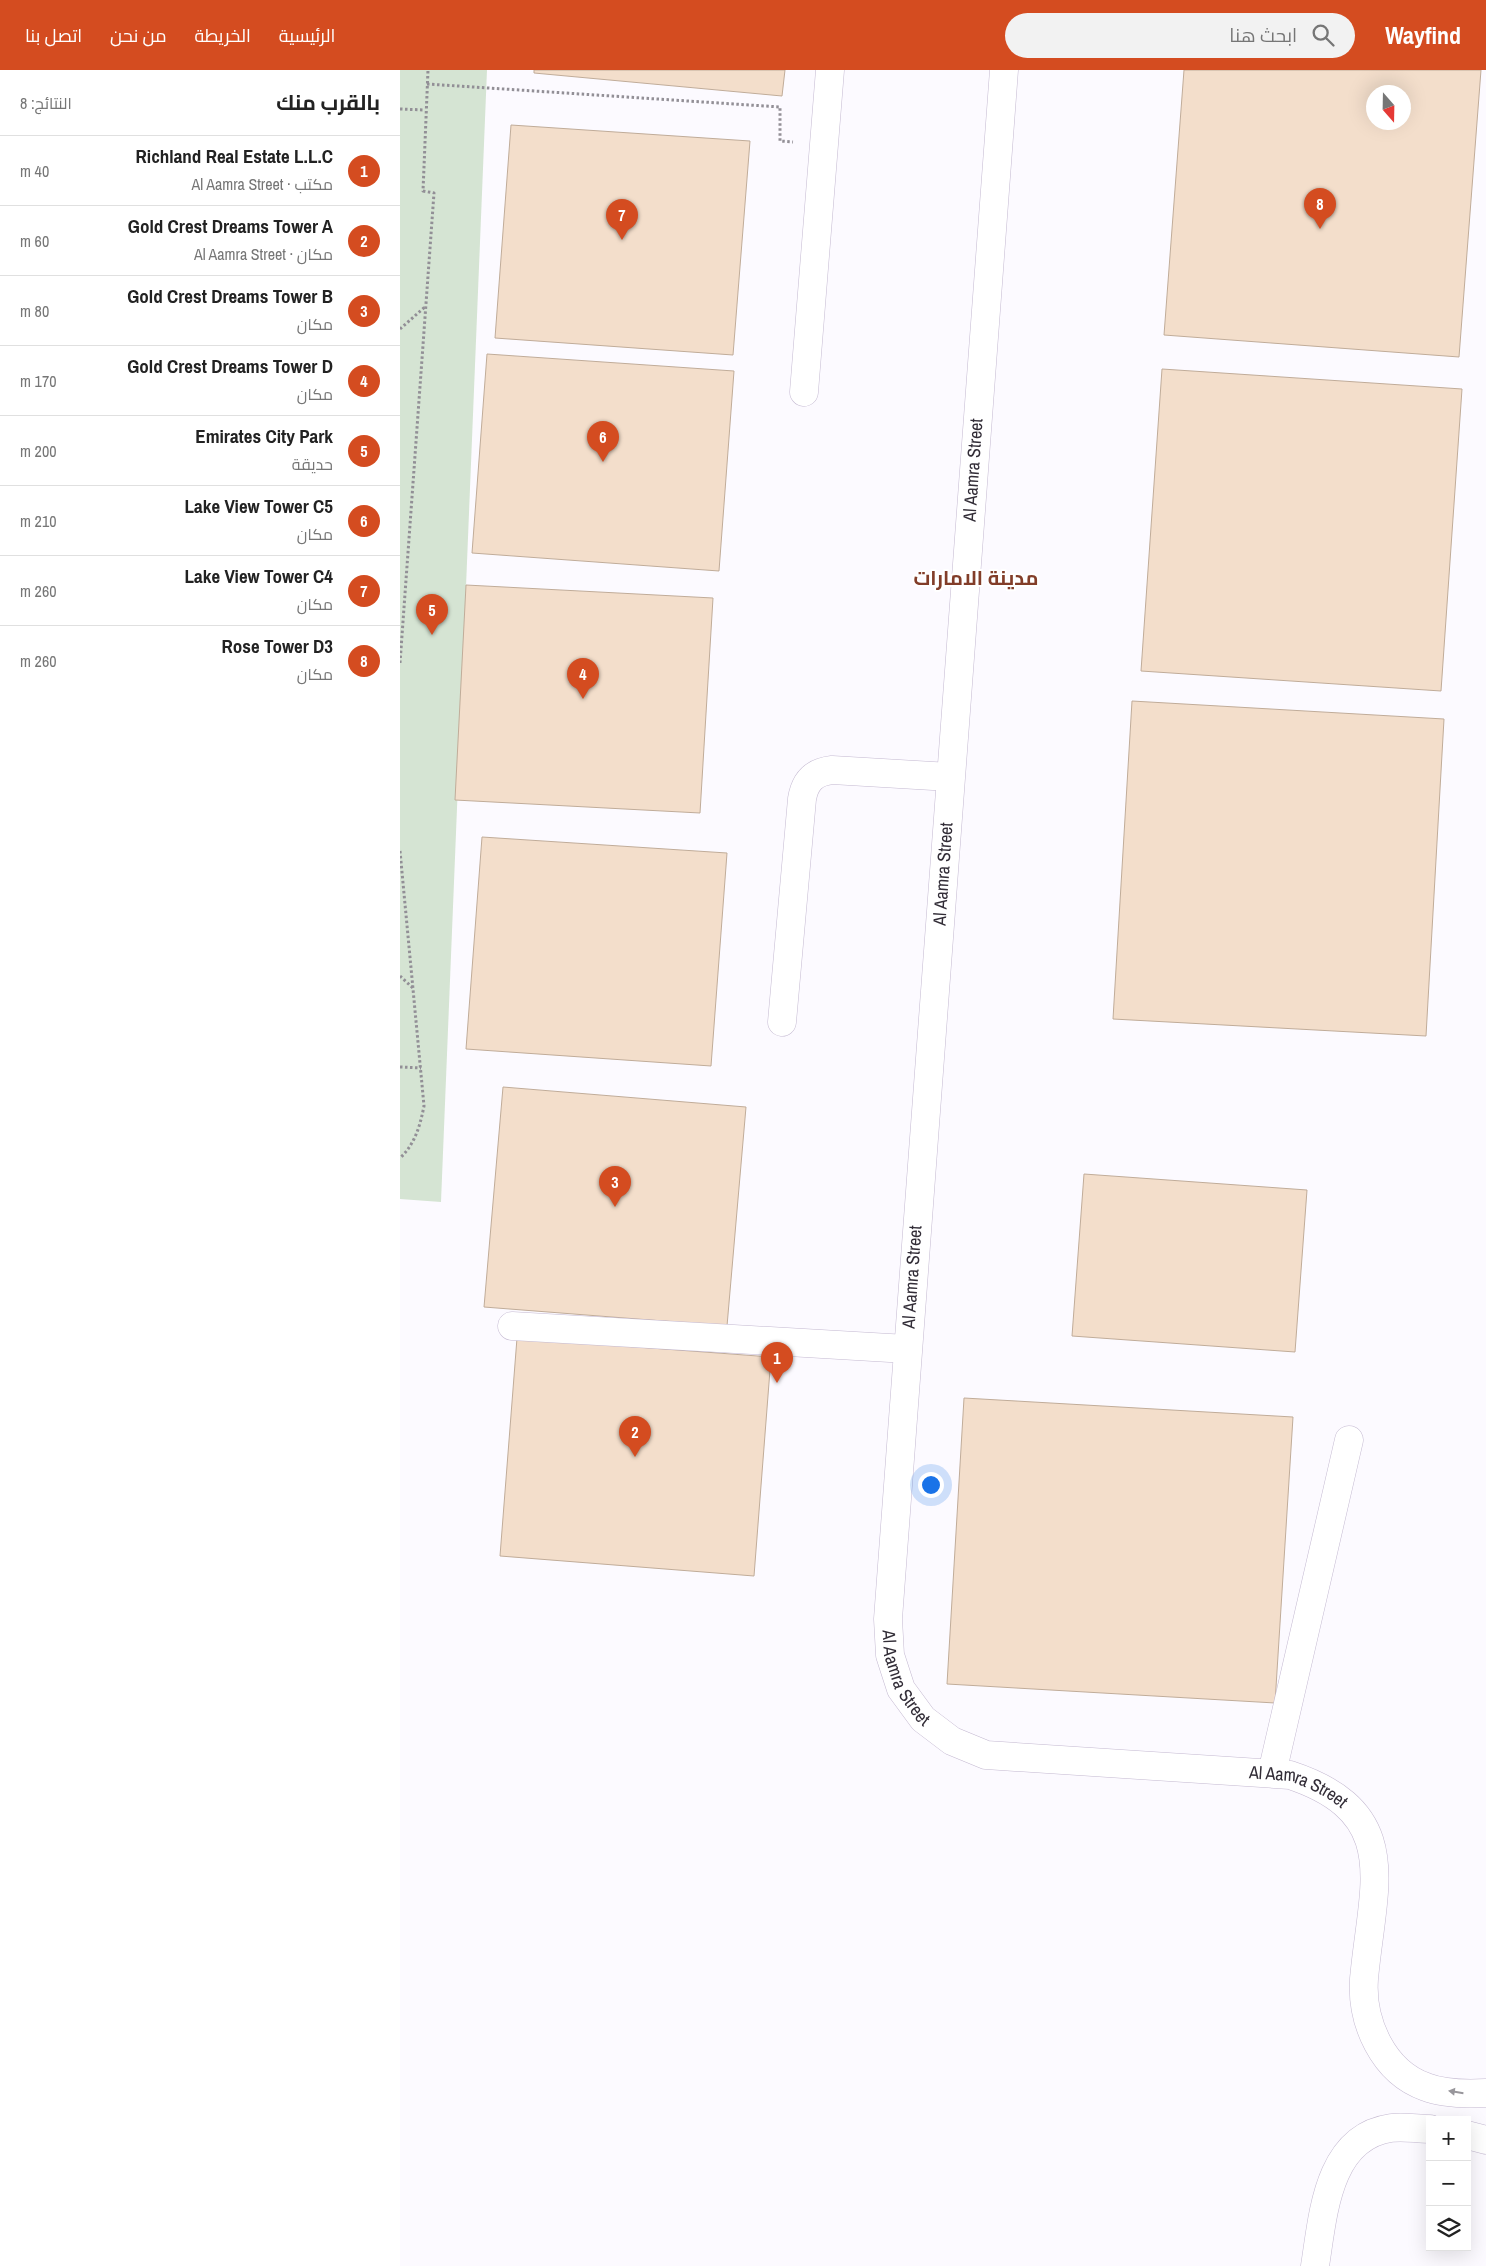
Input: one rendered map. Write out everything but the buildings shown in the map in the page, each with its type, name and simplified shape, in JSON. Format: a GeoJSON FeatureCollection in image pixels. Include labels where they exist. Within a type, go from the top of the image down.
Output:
{"type":"FeatureCollection","features":[{"type":"Feature","properties":{"kind":"street"},"geometry":{"type":"LineString","coordinates":[[804,392],[830,70]]}},
{"type":"Feature","properties":{"kind":"street","name":"Al Aamra Street"},"geometry":{"type":"LineString","coordinates":[[1004,70],[907,1349],[888,1619],[890,1655],[901,1689],[923,1719],[952,1741],[986,1755],[1290,1775],[1316,1784],[1339,1798],[1357,1817],[1370,1841],[1376,1867],[1375,1894],[1364,1981],[1366,2010],[1374,2036],[1389,2061],[1409,2079],[1427,2088]]}},
{"type":"Feature","properties":{"kind":"street"},"geometry":{"type":"LineString","coordinates":[[782,1022],[802,799],[808,781],[814,775],[832,770],[950,778]]}},
{"type":"Feature","properties":{"kind":"street"},"geometry":{"type":"LineString","coordinates":[[512,1326],[907,1349]]}},
{"type":"Feature","properties":{"kind":"street"},"geometry":{"type":"LineString","coordinates":[[1272,1773],[1349,1440]]}},
{"type":"Feature","properties":{"kind":"street"},"geometry":{"type":"LineString","coordinates":[[1315,2266],[1328,2191],[1350,2150],[1375,2133],[1389,2128],[1424,2129],[1427,2088],[1465,2094],[1486,2093]]}},
{"type":"Feature","properties":{"kind":"street"},"geometry":{"type":"LineString","coordinates":[[1471,2136],[1486,2140]]}},
{"type":"Feature","properties":{"kind":"path"},"geometry":{"type":"LineString","coordinates":[[400,663],[434,192],[423,191],[428,70]]}},
{"type":"Feature","properties":{"kind":"path"},"geometry":{"type":"LineString","coordinates":[[427,84],[780,107],[780,141],[824,144]]}},
{"type":"Feature","properties":{"kind":"path"},"geometry":{"type":"LineString","coordinates":[[400,109],[425,110]]}},
{"type":"Feature","properties":{"kind":"path"},"geometry":{"type":"LineString","coordinates":[[400,329],[426,306]]}},
{"type":"Feature","properties":{"kind":"path"},"geometry":{"type":"LineString","coordinates":[[400,851],[424,1106],[421,1123],[414,1140],[400,1158]]}},
{"type":"Feature","properties":{"kind":"path"},"geometry":{"type":"LineString","coordinates":[[400,976],[414,989]]}},
{"type":"Feature","properties":{"kind":"path"},"geometry":{"type":"LineString","coordinates":[[400,1067],[421,1068]]}},
{"type":"Feature","properties":{"kind":"green space"},"geometry":{"type":"Polygon","coordinates":[[[400,70],[487,70],[441,1202],[400,1199],[400,70]]]}},
{"type":"Feature","properties":{"kind":"place","name":"Rose Tower D3"},"geometry":{"type":"Point","coordinates":[1320,229]}},
{"type":"Feature","properties":{"kind":"place","name":"Lake View Tower C4"},"geometry":{"type":"Point","coordinates":[622,240]}},
{"type":"Feature","properties":{"kind":"place","name":"Lake View Tower C5"},"geometry":{"type":"Point","coordinates":[603,462]}},
{"type":"Feature","properties":{"kind":"place","name":"Emirates City Park"},"geometry":{"type":"Point","coordinates":[432,635]}},
{"type":"Feature","properties":{"kind":"place","name":"Gold Crest Dreams Tower D"},"geometry":{"type":"Point","coordinates":[583,699]}},
{"type":"Feature","properties":{"kind":"place","name":"Gold Crest Dreams Tower B"},"geometry":{"type":"Point","coordinates":[615,1207]}},
{"type":"Feature","properties":{"kind":"place","name":"Richland Real Estate L.L.C"},"geometry":{"type":"Point","coordinates":[777,1383]}},
{"type":"Feature","properties":{"kind":"place","name":"Gold Crest Dreams Tower A"},"geometry":{"type":"Point","coordinates":[635,1457]}},
{"type":"Feature","properties":{"kind":"district","name":"مدينة الامارات"},"geometry":{"type":"Point","coordinates":[976,578]}}]}
